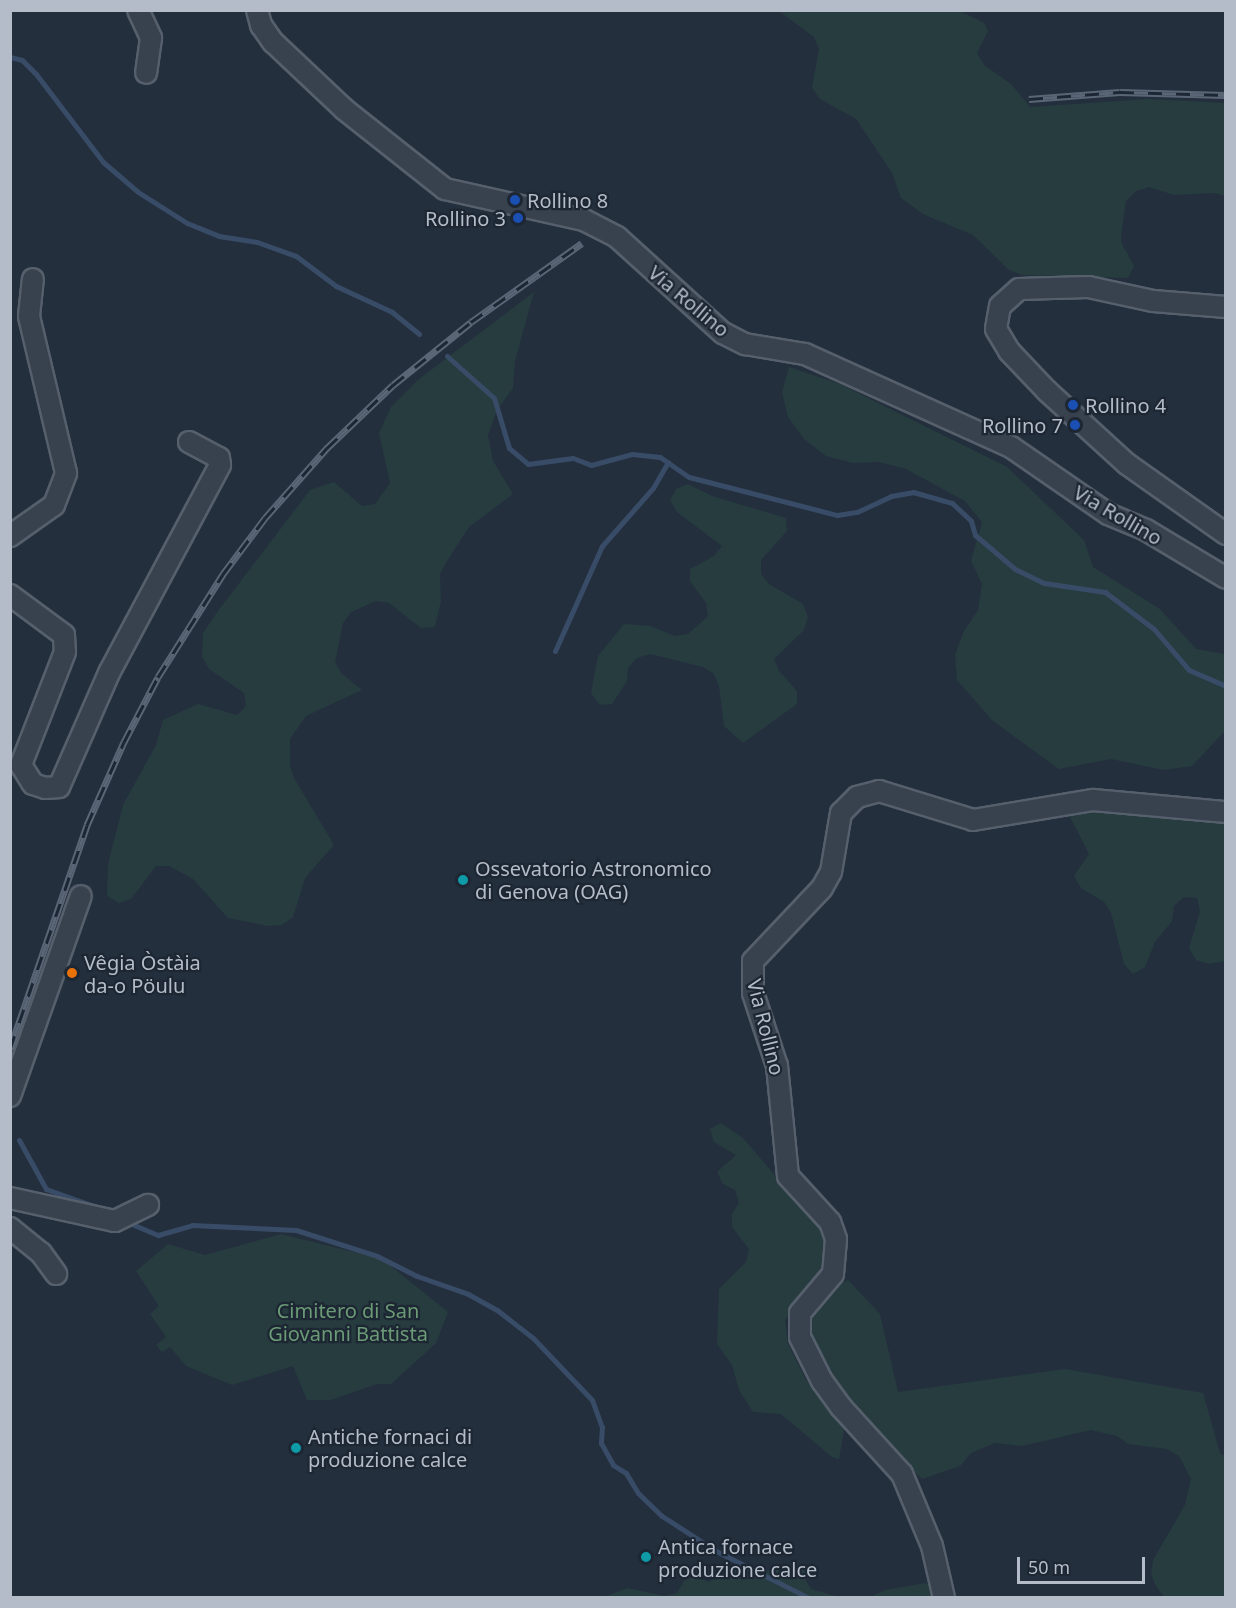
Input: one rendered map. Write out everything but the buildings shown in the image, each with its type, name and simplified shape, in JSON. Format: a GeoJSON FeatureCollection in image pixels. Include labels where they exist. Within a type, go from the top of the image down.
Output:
{"type":"FeatureCollection","features":[{"type":"Feature","properties":{"kind":"street"},"geometry":{"type":"LineString","coordinates":[[138,10],[151,38],[146,73]]}},
{"type":"Feature","properties":{"kind":"street","name":"Via Rollino"},"geometry":{"type":"LineString","coordinates":[[256,10],[261,25],[273,42],[344,109],[445,189],[584,220],[617,237],[723,333],[745,344],[806,354],[1011,447],[1108,514],[1146,530],[1226,578]]}},
{"type":"Feature","properties":{"kind":"street"},"geometry":{"type":"LineString","coordinates":[[10,536],[42,516],[60,496],[65,461],[29,316],[33,279]]}},
{"type":"Feature","properties":{"kind":"street"},"geometry":{"type":"LineString","coordinates":[[1226,307],[1153,301],[1088,287],[1019,289],[1000,306],[996,329],[1009,351],[1047,391],[1127,464],[1226,534]]}},
{"type":"Feature","properties":{"kind":"street"},"geometry":{"type":"LineString","coordinates":[[10,595],[60,628],[65,652],[21,765],[33,784],[53,788],[63,782],[109,673],[220,465],[219,458],[189,442]]}},
{"type":"Feature","properties":{"kind":"street","name":"Via Rollino"},"geometry":{"type":"LineString","coordinates":[[944,1598],[932,1546],[902,1474],[841,1407],[822,1381],[800,1337],[800,1313],[833,1274],[837,1239],[830,1222],[788,1176],[777,1066],[753,993],[753,961],[822,888],[831,872],[841,813],[857,797],[879,791],[973,820],[1093,800],[1226,812]]}},
{"type":"Feature","properties":{"kind":"street"},"geometry":{"type":"LineString","coordinates":[[10,1096],[81,896]]}},
{"type":"Feature","properties":{"kind":"street"},"geometry":{"type":"LineString","coordinates":[[10,1198],[115,1221],[148,1206]]}},
{"type":"Feature","properties":{"kind":"street"},"geometry":{"type":"LineString","coordinates":[[10,1228],[41,1253],[56,1274]]}},
{"type":"Feature","properties":{"kind":"green space"},"geometry":{"type":"Polygon","coordinates":[[[779,11],[960,11],[984,23],[988,31],[977,53],[984,65],[1011,84],[1030,107],[1150,99],[1225,103],[1225,196],[1215,193],[1174,195],[1149,187],[1136,191],[1126,201],[1122,228],[1121,242],[1134,266],[1128,278],[1022,275],[1009,270],[973,235],[923,214],[901,198],[892,173],[856,119],[820,99],[812,88],[819,49],[814,37],[779,11]]]}},
{"type":"Feature","properties":{"kind":"green space"},"geometry":{"type":"Polygon","coordinates":[[[534,292],[515,361],[513,388],[497,410],[488,435],[493,461],[513,494],[469,527],[447,561],[440,574],[441,601],[435,627],[421,628],[389,603],[376,601],[351,612],[343,623],[335,662],[341,673],[362,690],[306,716],[290,739],[290,765],[294,778],[334,845],[305,878],[293,917],[282,925],[268,926],[228,918],[193,879],[169,866],[156,866],[131,899],[119,903],[107,896],[108,864],[123,805],[156,745],[163,720],[198,704],[237,715],[246,706],[244,693],[209,669],[202,657],[203,633],[218,611],[310,490],[334,482],[362,506],[375,504],[390,483],[379,433],[391,407],[419,379],[534,292]]]}},
{"type":"Feature","properties":{"kind":"green space"},"geometry":{"type":"Polygon","coordinates":[[[789,367],[840,384],[1007,467],[1084,540],[1093,567],[1160,609],[1196,649],[1225,654],[1225,731],[1192,766],[1164,770],[1111,759],[1059,769],[993,721],[957,680],[955,655],[964,631],[978,610],[982,584],[971,561],[982,522],[965,501],[906,469],[879,462],[853,463],[826,456],[804,439],[788,417],[782,392],[789,367]]]}},
{"type":"Feature","properties":{"kind":"green space"},"geometry":{"type":"Polygon","coordinates":[[[688,484],[712,496],[786,518],[787,531],[761,560],[761,574],[769,584],[803,604],[808,617],[804,630],[774,659],[779,671],[797,691],[797,704],[743,743],[724,726],[719,686],[714,674],[703,667],[650,654],[637,658],[628,668],[627,681],[612,704],[600,705],[591,693],[598,656],[624,624],[650,626],[675,636],[688,634],[708,616],[706,603],[690,581],[690,569],[714,556],[722,546],[677,512],[670,500],[676,489],[688,484]]]}},
{"type":"Feature","properties":{"kind":"green space"},"geometry":{"type":"Polygon","coordinates":[[[1128,806],[1225,821],[1225,961],[1209,964],[1196,960],[1189,948],[1200,911],[1197,898],[1184,897],[1174,906],[1172,921],[1155,942],[1145,967],[1133,974],[1124,964],[1111,913],[1104,902],[1081,888],[1074,876],[1089,854],[1067,811],[1128,806]]]}},
{"type":"Feature","properties":{"kind":"green space"},"geometry":{"type":"Polygon","coordinates":[[[721,1123],[743,1138],[790,1193],[801,1201],[823,1233],[826,1246],[820,1272],[785,1320],[788,1344],[805,1378],[844,1430],[839,1459],[832,1457],[781,1414],[753,1412],[739,1390],[732,1365],[717,1344],[719,1289],[746,1262],[749,1249],[732,1227],[732,1214],[739,1203],[735,1190],[723,1184],[717,1172],[736,1155],[714,1142],[710,1129],[721,1123]]]}},
{"type":"Feature","properties":{"kind":"green space","name":"Cimitero di San Giovanni Battista"},"geometry":{"type":"Polygon","coordinates":[[[281,1234],[382,1259],[448,1312],[436,1343],[391,1384],[377,1384],[331,1400],[307,1400],[293,1366],[232,1385],[186,1366],[170,1347],[162,1352],[156,1345],[166,1337],[150,1314],[159,1306],[136,1271],[168,1244],[205,1255],[281,1234]]]}},
{"type":"Feature","properties":{"kind":"green space"},"geometry":{"type":"Polygon","coordinates":[[[848,1280],[880,1314],[898,1392],[1065,1369],[1203,1393],[1220,1453],[1225,1456],[1225,1597],[1164,1597],[1151,1574],[1153,1560],[1185,1505],[1191,1479],[1179,1456],[1167,1449],[1128,1444],[1117,1436],[1091,1430],[1022,1446],[995,1443],[971,1453],[960,1466],[922,1479],[851,1407],[827,1374],[810,1338],[811,1315],[824,1294],[848,1280]]]}},
{"type":"Feature","properties":{"kind":"green space"},"geometry":{"type":"Polygon","coordinates":[[[786,1564],[807,1565],[804,1577],[811,1589],[839,1597],[605,1597],[627,1588],[665,1596],[677,1593],[684,1581],[696,1576],[708,1582],[736,1566],[761,1573],[786,1564]]]}},
{"type":"Feature","properties":{"kind":"green space"},"geometry":{"type":"Polygon","coordinates":[[[925,1583],[937,1585],[940,1598],[868,1598],[885,1590],[925,1583]]]}},
{"type":"Feature","properties":{"kind":"waterway"},"geometry":{"type":"LineString","coordinates":[[10,57],[22,60],[36,74],[103,162],[138,192],[187,223],[219,236],[257,242],[296,256],[336,286],[392,312],[419,334]]}},
{"type":"Feature","properties":{"kind":"waterway"},"geometry":{"type":"LineString","coordinates":[[447,356],[494,398],[509,448],[528,464],[573,458],[591,465],[632,454],[660,457],[689,477],[837,515],[857,512],[891,496],[913,492],[952,503],[971,521],[975,535],[1015,569],[1044,583],[1105,592],[1154,629],[1189,670],[1226,686]]}},
{"type":"Feature","properties":{"kind":"waterway"},"geometry":{"type":"LineString","coordinates":[[555,651],[602,546],[653,488],[668,462]]}},
{"type":"Feature","properties":{"kind":"waterway"},"geometry":{"type":"LineString","coordinates":[[19,1140],[46,1189],[108,1211]]}},
{"type":"Feature","properties":{"kind":"waterway"},"geometry":{"type":"LineString","coordinates":[[127,1222],[158,1235],[192,1225],[296,1230],[377,1256],[417,1276],[468,1294],[497,1310],[533,1338],[592,1400],[602,1427],[601,1443],[613,1465],[626,1473],[638,1493],[662,1516],[716,1551],[809,1598]]}},
{"type":"Feature","properties":{"kind":"railway"},"geometry":{"type":"LineString","coordinates":[[1029,99],[1120,92],[1226,95]]}},
{"type":"Feature","properties":{"kind":"railway"},"geometry":{"type":"LineString","coordinates":[[10,1049],[87,825],[124,742],[158,677],[223,574],[265,518],[327,448],[393,385],[471,322],[582,243]]}},
{"type":"Feature","properties":{"kind":"place","name":"Rollino 8"},"geometry":{"type":"Point","coordinates":[515,200]}},
{"type":"Feature","properties":{"kind":"place","name":"Rollino 3"},"geometry":{"type":"Point","coordinates":[518,218]}},
{"type":"Feature","properties":{"kind":"place","name":"Rollino 4"},"geometry":{"type":"Point","coordinates":[1073,405]}},
{"type":"Feature","properties":{"kind":"place","name":"Rollino 7"},"geometry":{"type":"Point","coordinates":[1075,425]}},
{"type":"Feature","properties":{"kind":"place","name":"Ossevatorio Astronomico di Genova (OAG)"},"geometry":{"type":"Point","coordinates":[463,880]}},
{"type":"Feature","properties":{"kind":"place","name":"Vêgia Òstàia da-o Pöulu"},"geometry":{"type":"Point","coordinates":[72,973]}},
{"type":"Feature","properties":{"kind":"place","name":"Antiche fornaci di produzione calce"},"geometry":{"type":"Point","coordinates":[296,1448]}},
{"type":"Feature","properties":{"kind":"place","name":"Antica fornace produzione calce"},"geometry":{"type":"Point","coordinates":[646,1557]}}]}
